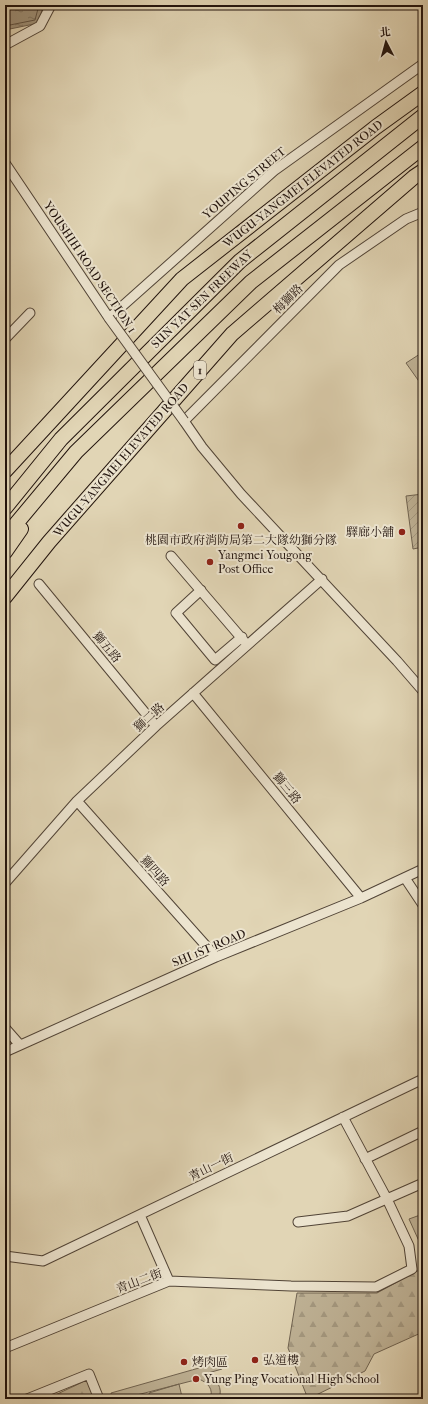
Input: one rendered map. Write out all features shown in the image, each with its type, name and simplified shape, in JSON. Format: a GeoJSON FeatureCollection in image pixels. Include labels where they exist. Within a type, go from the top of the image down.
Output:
{"type":"FeatureCollection","features":[{"type":"Feature","properties":{"kind":"highway","name":"WUGU-YANGMEI ELEVATED ROAD"},"geometry":{"type":"LineString","coordinates":[[5,471],[182,279],[376,127],[423,93]]}},
{"type":"Feature","properties":{"kind":"highway","name":"SUN YAT-SEN FREEWAY"},"geometry":{"type":"LineString","coordinates":[[5,508],[61,439],[240,261],[423,116]]}},
{"type":"Feature","properties":{"kind":"highway","name":"SUN YAT-SEN FREEWAY"},"geometry":{"type":"LineString","coordinates":[[5,536],[76,452],[251,282],[423,147]]}},
{"type":"Feature","properties":{"kind":"highway","name":"WUGU-YANGMEI ELEVATED ROAD"},"geometry":{"type":"LineString","coordinates":[[5,597],[49,542],[232,334],[414,177],[423,171]]}},
{"type":"Feature","properties":{"kind":"highway"},"geometry":{"type":"LineString","coordinates":[[5,497],[61,439]]}},
{"type":"Feature","properties":{"kind":"highway"},"geometry":{"type":"LineString","coordinates":[[5,552],[62,469]]}},
{"type":"Feature","properties":{"kind":"street"},"geometry":{"type":"LineString","coordinates":[[5,45],[40,26],[51,5]]}},
{"type":"Feature","properties":{"kind":"street","name":"YOUPING STREET"},"geometry":{"type":"LineString","coordinates":[[109,318],[275,170],[423,64]]}},
{"type":"Feature","properties":{"kind":"street","name":"YOUSHIH ROAD SECTION 1"},"geometry":{"type":"LineString","coordinates":[[5,163],[109,318],[202,447],[241,494],[322,579],[423,691]]}},
{"type":"Feature","properties":{"kind":"street","name":"梅獅路"},"geometry":{"type":"LineString","coordinates":[[184,421],[339,265],[406,219],[423,212]]}},
{"type":"Feature","properties":{"kind":"street"},"geometry":{"type":"LineString","coordinates":[[5,339],[30,314]]}},
{"type":"Feature","properties":{"kind":"street"},"geometry":{"type":"LineString","coordinates":[[171,556],[248,645]]}},
{"type":"Feature","properties":{"kind":"street","name":"獅二路"},"geometry":{"type":"LineString","coordinates":[[5,883],[77,801],[156,726],[322,579]]}},
{"type":"Feature","properties":{"kind":"street","name":"獅五路"},"geometry":{"type":"LineString","coordinates":[[39,584],[156,726]]}},
{"type":"Feature","properties":{"kind":"street"},"geometry":{"type":"LineString","coordinates":[[201,590],[176,613],[215,660],[242,637]]}},
{"type":"Feature","properties":{"kind":"street","name":"獅三路"},"geometry":{"type":"LineString","coordinates":[[193,693],[361,898]]}},
{"type":"Feature","properties":{"kind":"street","name":"獅四路"},"geometry":{"type":"LineString","coordinates":[[77,801],[216,957]]}},
{"type":"Feature","properties":{"kind":"street","name":"SHI 1ST ROAD"},"geometry":{"type":"LineString","coordinates":[[5,1052],[216,957],[361,898],[423,869]]}},
{"type":"Feature","properties":{"kind":"street"},"geometry":{"type":"LineString","coordinates":[[405,878],[423,905]]}},
{"type":"Feature","properties":{"kind":"street"},"geometry":{"type":"LineString","coordinates":[[5,1028],[20,1046]]}},
{"type":"Feature","properties":{"kind":"street","name":"青山一街"},"geometry":{"type":"LineString","coordinates":[[5,1256],[43,1261],[423,1079]]}},
{"type":"Feature","properties":{"kind":"street"},"geometry":{"type":"LineString","coordinates":[[344,1117],[387,1199]]}},
{"type":"Feature","properties":{"kind":"street"},"geometry":{"type":"LineString","coordinates":[[365,1159],[423,1131]]}},
{"type":"Feature","properties":{"kind":"street"},"geometry":{"type":"LineString","coordinates":[[298,1222],[348,1216],[423,1183]]}},
{"type":"Feature","properties":{"kind":"street","name":"青山二街"},"geometry":{"type":"LineString","coordinates":[[5,1348],[169,1281],[291,1286],[376,1287],[412,1269],[409,1246],[387,1199]]}},
{"type":"Feature","properties":{"kind":"street"},"geometry":{"type":"LineString","coordinates":[[140,1214],[169,1281]]}},
{"type":"Feature","properties":{"kind":"street"},"geometry":{"type":"LineString","coordinates":[[27,1399],[89,1374],[99,1399]]}},
{"type":"Feature","properties":{"kind":"green space"},"geometry":{"type":"Polygon","coordinates":[[[423,352],[423,387],[406,363],[423,352]]]}},
{"type":"Feature","properties":{"kind":"green space"},"geometry":{"type":"Polygon","coordinates":[[[423,494],[423,547],[413,549],[406,496],[423,494]]]}},
{"type":"Feature","properties":{"kind":"green space"},"geometry":{"type":"Polygon","coordinates":[[[423,1214],[423,1250],[409,1219],[423,1214]]]}},
{"type":"Feature","properties":{"kind":"green space"},"geometry":{"type":"Polygon","coordinates":[[[423,1262],[423,1332],[374,1354],[365,1371],[308,1399],[288,1348],[297,1293],[377,1293],[421,1269],[423,1262]]]}},
{"type":"Feature","properties":{"kind":"green space"},"geometry":{"type":"Polygon","coordinates":[[[220,1362],[222,1369],[208,1373],[220,1388],[219,1399],[210,1399],[211,1389],[205,1382],[199,1379],[133,1396],[130,1399],[112,1399],[111,1393],[220,1362]]]}},
{"type":"Feature","properties":{"kind":"green space"},"geometry":{"type":"Polygon","coordinates":[[[87,1380],[95,1399],[52,1399],[53,1396],[87,1380]]]}},
{"type":"Feature","properties":{"kind":"green space"},"geometry":{"type":"Polygon","coordinates":[[[179,1384],[182,1397],[177,1399],[151,1399],[149,1393],[179,1384]]]}},
{"type":"Feature","properties":{"kind":"water"},"geometry":{"type":"Polygon","coordinates":[[[5,5],[43,5],[39,23],[5,30],[5,5]]]}},
{"type":"Feature","properties":{"kind":"place","name":"桃園市政府消防局第二大隊幼獅分隊"},"geometry":{"type":"Point","coordinates":[241,526]}},
{"type":"Feature","properties":{"kind":"place","name":"驛廊小舖"},"geometry":{"type":"Point","coordinates":[402,532]}},
{"type":"Feature","properties":{"kind":"place","name":"Yangmei Yougong Post Office"},"geometry":{"type":"Point","coordinates":[210,562]}},
{"type":"Feature","properties":{"kind":"place","name":"弘道樓"},"geometry":{"type":"Point","coordinates":[255,1360]}},
{"type":"Feature","properties":{"kind":"place","name":"烤肉區"},"geometry":{"type":"Point","coordinates":[184,1362]}},
{"type":"Feature","properties":{"kind":"place","name":"Yung Ping Vocational High School"},"geometry":{"type":"Point","coordinates":[196,1379]}}]}
